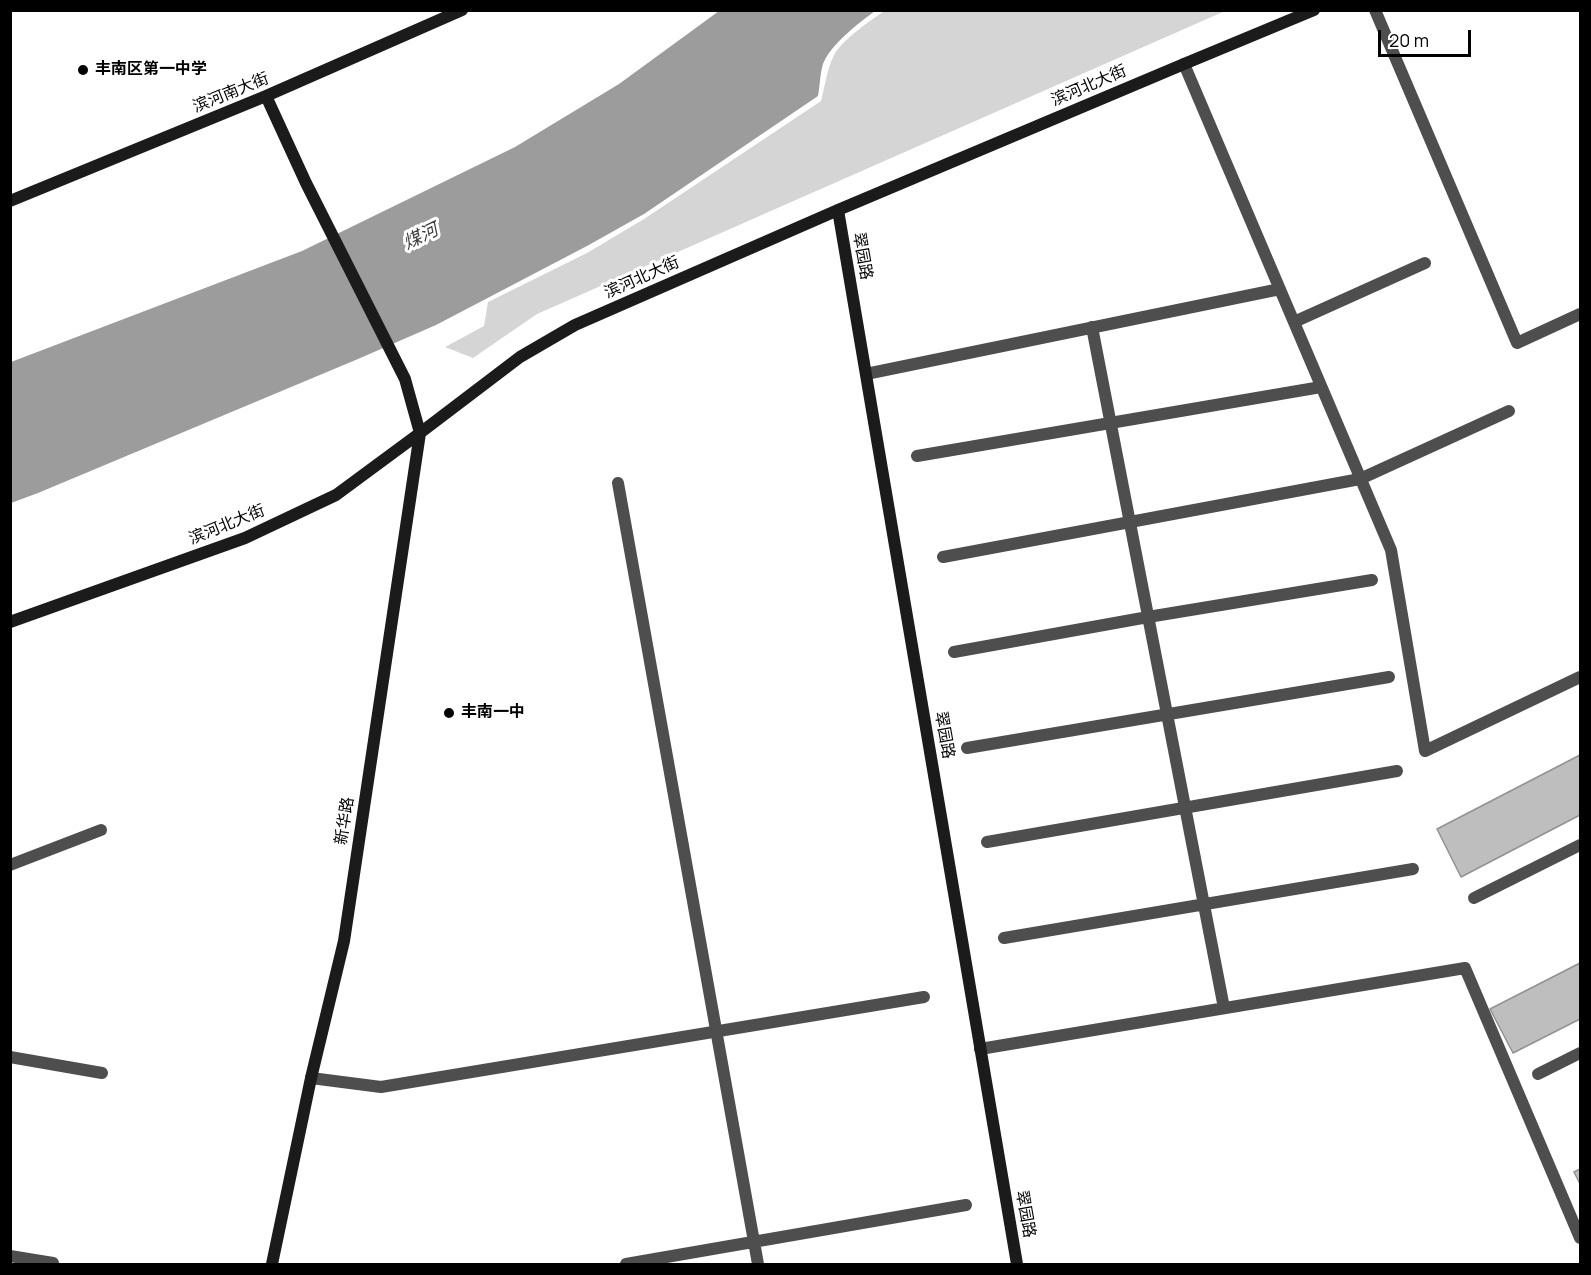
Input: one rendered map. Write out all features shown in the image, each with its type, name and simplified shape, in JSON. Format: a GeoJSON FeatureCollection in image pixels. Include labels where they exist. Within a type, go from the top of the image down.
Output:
{"type":"FeatureCollection","features":[{"type":"Feature","properties":{"kind":"street","name":"滨河南大街"},"geometry":{"type":"LineString","coordinates":[[10,201],[267,96],[462,10]]}},
{"type":"Feature","properties":{"kind":"street","name":"滨河北大街"},"geometry":{"type":"LineString","coordinates":[[10,622],[245,538],[336,495],[520,357],[575,325],[838,210],[1314,10]]}},
{"type":"Feature","properties":{"kind":"street"},"geometry":{"type":"LineString","coordinates":[[1375,10],[1517,343],[1581,314]]}},
{"type":"Feature","properties":{"kind":"street"},"geometry":{"type":"LineString","coordinates":[[1184,64],[1391,550],[1425,751],[1581,677]]}},
{"type":"Feature","properties":{"kind":"street","name":"新华路"},"geometry":{"type":"LineString","coordinates":[[267,96],[306,183],[405,379],[420,433],[344,941],[311,1078],[272,1264]]}},
{"type":"Feature","properties":{"kind":"street","name":"翠园路"},"geometry":{"type":"LineString","coordinates":[[838,210],[1017,1264]]}},
{"type":"Feature","properties":{"kind":"street"},"geometry":{"type":"LineString","coordinates":[[1294,322],[1425,263]]}},
{"type":"Feature","properties":{"kind":"street"},"geometry":{"type":"LineString","coordinates":[[866,374],[1280,289]]}},
{"type":"Feature","properties":{"kind":"street"},"geometry":{"type":"LineString","coordinates":[[1092,327],[1224,1008]]}},
{"type":"Feature","properties":{"kind":"street"},"geometry":{"type":"LineString","coordinates":[[916,456],[1321,387]]}},
{"type":"Feature","properties":{"kind":"street"},"geometry":{"type":"LineString","coordinates":[[943,557],[1360,479],[1509,411]]}},
{"type":"Feature","properties":{"kind":"street"},"geometry":{"type":"LineString","coordinates":[[618,483],[758,1264]]}},
{"type":"Feature","properties":{"kind":"street"},"geometry":{"type":"LineString","coordinates":[[954,652],[1372,580]]}},
{"type":"Feature","properties":{"kind":"street"},"geometry":{"type":"LineString","coordinates":[[967,748],[1389,677]]}},
{"type":"Feature","properties":{"kind":"street"},"geometry":{"type":"LineString","coordinates":[[987,842],[1398,771]]}},
{"type":"Feature","properties":{"kind":"street"},"geometry":{"type":"LineString","coordinates":[[10,865],[101,830]]}},
{"type":"Feature","properties":{"kind":"street"},"geometry":{"type":"LineString","coordinates":[[1474,898],[1581,845]]}},
{"type":"Feature","properties":{"kind":"street"},"geometry":{"type":"LineString","coordinates":[[1004,938],[1413,869]]}},
{"type":"Feature","properties":{"kind":"street"},"geometry":{"type":"LineString","coordinates":[[980,1049],[1465,969],[1581,1238]]}},
{"type":"Feature","properties":{"kind":"street"},"geometry":{"type":"LineString","coordinates":[[311,1078],[381,1087],[924,997]]}},
{"type":"Feature","properties":{"kind":"street"},"geometry":{"type":"LineString","coordinates":[[1538,1074],[1581,1053]]}},
{"type":"Feature","properties":{"kind":"street"},"geometry":{"type":"LineString","coordinates":[[10,1057],[102,1073]]}},
{"type":"Feature","properties":{"kind":"street"},"geometry":{"type":"LineString","coordinates":[[626,1264],[966,1205]]}},
{"type":"Feature","properties":{"kind":"street"},"geometry":{"type":"LineString","coordinates":[[10,1256],[53,1263]]}},
{"type":"Feature","properties":{"kind":"shaded area"},"geometry":{"type":"Polygon","coordinates":[[[884,11],[1225,11],[537,314],[473,358],[445,347],[484,326],[488,302],[587,253],[644,219],[821,101],[830,66],[838,49],[884,11]]]}},
{"type":"Feature","properties":{"kind":"water","name":"煤河"},"geometry":{"type":"Polygon","coordinates":[[[719,11],[875,11],[846,34],[832,49],[823,64],[818,96],[644,214],[436,325],[11,503],[11,362],[302,251],[515,147],[619,84],[719,11]]]}},
{"type":"Feature","properties":{"kind":"building"},"geometry":{"type":"Polygon","coordinates":[[[1580,755],[1580,815],[1461,877],[1437,829],[1580,755]]]}},
{"type":"Feature","properties":{"kind":"building"},"geometry":{"type":"Polygon","coordinates":[[[1580,963],[1580,1019],[1513,1053],[1490,1009],[1580,963]]]}},
{"type":"Feature","properties":{"kind":"building"},"geometry":{"type":"Polygon","coordinates":[[[1580,1169],[1580,1184],[1574,1172],[1580,1169]]]}},
{"type":"Feature","properties":{"kind":"place","name":"丰南区第一中学"},"geometry":{"type":"Point","coordinates":[83,70]}},
{"type":"Feature","properties":{"kind":"place","name":"丰南一中"},"geometry":{"type":"Point","coordinates":[449,713]}}]}
